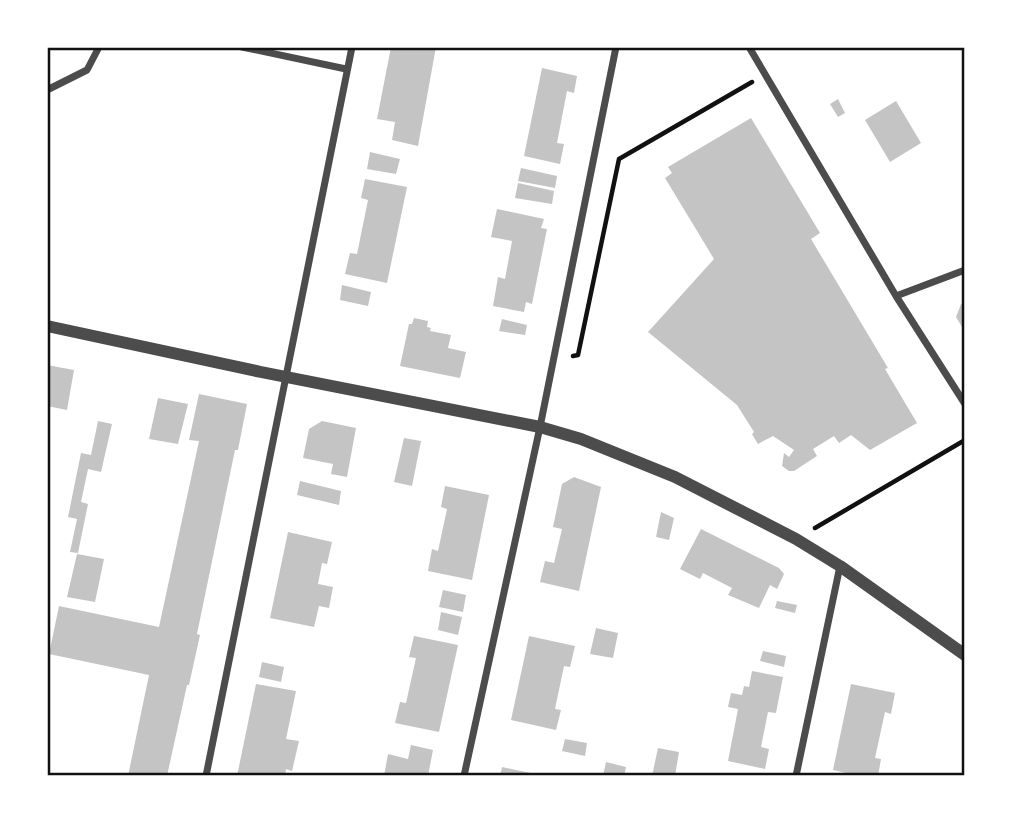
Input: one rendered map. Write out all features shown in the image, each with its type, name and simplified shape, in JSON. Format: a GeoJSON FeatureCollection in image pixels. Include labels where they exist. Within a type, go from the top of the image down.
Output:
{"type":"FeatureCollection","features":[{"type":"Feature","properties":{"kind":"street"},"geometry":{"type":"LineString","coordinates":[[47,90],[87,70],[99,47]]}},
{"type":"Feature","properties":{"kind":"street"},"geometry":{"type":"LineString","coordinates":[[242,47],[346,69]]}},
{"type":"Feature","properties":{"kind":"street"},"geometry":{"type":"LineString","coordinates":[[206,776],[352,47]]}},
{"type":"Feature","properties":{"kind":"street"},"geometry":{"type":"LineString","coordinates":[[464,776],[555,359],[617,55],[616,47]]}},
{"type":"Feature","properties":{"kind":"street"},"geometry":{"type":"LineString","coordinates":[[749,47],[896,296],[965,404]]}},
{"type":"Feature","properties":{"kind":"street"},"geometry":{"type":"LineString","coordinates":[[896,296],[965,270]]}},
{"type":"Feature","properties":{"kind":"street"},"geometry":{"type":"LineString","coordinates":[[47,326],[285,377],[540,427],[581,439],[675,477],[796,539],[840,566],[965,655]]}},
{"type":"Feature","properties":{"kind":"street"},"geometry":{"type":"LineString","coordinates":[[796,776],[840,566]]}},
{"type":"Feature","properties":{"kind":"path"},"geometry":{"type":"LineString","coordinates":[[555,359],[578,355],[619,159],[765,74]]}},
{"type":"Feature","properties":{"kind":"path"},"geometry":{"type":"LineString","coordinates":[[796,539],[965,440]]}},
{"type":"Feature","properties":{"kind":"building"},"geometry":{"type":"Polygon","coordinates":[[[391,47],[436,47],[418,146],[392,140],[395,122],[377,119],[391,47]]]}},
{"type":"Feature","properties":{"kind":"building"},"geometry":{"type":"Polygon","coordinates":[[[542,68],[577,76],[574,93],[567,91],[557,143],[564,144],[560,164],[524,156],[542,68]]]}},
{"type":"Feature","properties":{"kind":"building"},"geometry":{"type":"Polygon","coordinates":[[[838,99],[845,113],[838,117],[830,104],[838,99]]]}},
{"type":"Feature","properties":{"kind":"building"},"geometry":{"type":"Polygon","coordinates":[[[896,101],[921,143],[890,162],[865,120],[896,101]]]}},
{"type":"Feature","properties":{"kind":"building"},"geometry":{"type":"Polygon","coordinates":[[[751,118],[820,233],[811,239],[888,368],[885,369],[917,423],[870,450],[851,435],[839,443],[834,436],[813,449],[817,456],[794,471],[782,466],[784,453],[789,457],[794,450],[773,436],[758,444],[752,434],[754,432],[737,405],[648,332],[714,259],[665,178],[672,173],[668,167],[751,118]]]}},
{"type":"Feature","properties":{"kind":"building"},"geometry":{"type":"Polygon","coordinates":[[[370,152],[400,159],[396,174],[367,169],[370,152]]]}},
{"type":"Feature","properties":{"kind":"building"},"geometry":{"type":"Polygon","coordinates":[[[521,168],[557,176],[555,188],[518,181],[521,168]]]}},
{"type":"Feature","properties":{"kind":"building"},"geometry":{"type":"Polygon","coordinates":[[[365,179],[407,187],[387,283],[345,274],[350,253],[357,254],[368,200],[361,198],[365,179]]]}},
{"type":"Feature","properties":{"kind":"building"},"geometry":{"type":"Polygon","coordinates":[[[518,183],[554,191],[552,204],[515,198],[518,183]]]}},
{"type":"Feature","properties":{"kind":"building"},"geometry":{"type":"Polygon","coordinates":[[[497,209],[544,219],[541,228],[547,229],[532,304],[526,302],[524,312],[493,306],[498,277],[505,279],[512,241],[491,237],[497,209]]]}},
{"type":"Feature","properties":{"kind":"building"},"geometry":{"type":"Polygon","coordinates":[[[342,285],[371,292],[368,306],[340,300],[342,285]]]}},
{"type":"Feature","properties":{"kind":"building"},"geometry":{"type":"Polygon","coordinates":[[[965,303],[965,332],[956,317],[961,304],[965,303]]]}},
{"type":"Feature","properties":{"kind":"building"},"geometry":{"type":"Polygon","coordinates":[[[414,318],[428,321],[427,327],[431,328],[430,331],[451,335],[448,348],[466,352],[460,378],[400,366],[409,324],[412,324],[414,318]]]}},
{"type":"Feature","properties":{"kind":"building"},"geometry":{"type":"Polygon","coordinates":[[[502,319],[527,325],[525,335],[499,331],[502,319]]]}},
{"type":"Feature","properties":{"kind":"building"},"geometry":{"type":"Polygon","coordinates":[[[47,365],[74,370],[67,410],[47,406],[47,365]]]}},
{"type":"Feature","properties":{"kind":"building"},"geometry":{"type":"Polygon","coordinates":[[[199,394],[247,404],[197,634],[200,635],[167,776],[128,776],[149,675],[49,654],[59,606],[159,627],[199,441],[189,440],[199,394]]]}},
{"type":"Feature","properties":{"kind":"building"},"geometry":{"type":"Polygon","coordinates":[[[158,398],[188,404],[178,444],[149,439],[158,398]]]}},
{"type":"Feature","properties":{"kind":"building"},"geometry":{"type":"Polygon","coordinates":[[[98,421],[112,424],[101,472],[88,469],[81,502],[88,504],[78,553],[70,552],[77,519],[68,517],[81,453],[91,455],[98,421]]]}},
{"type":"Feature","properties":{"kind":"building"},"geometry":{"type":"Polygon","coordinates":[[[322,421],[356,428],[347,477],[331,474],[333,464],[303,458],[309,429],[322,421]]]}},
{"type":"Feature","properties":{"kind":"building"},"geometry":{"type":"Polygon","coordinates":[[[404,438],[421,441],[412,486],[394,482],[404,438]]]}},
{"type":"Feature","properties":{"kind":"building"},"geometry":{"type":"Polygon","coordinates":[[[574,477],[601,487],[579,591],[540,582],[545,561],[554,563],[562,529],[553,527],[562,484],[574,477]]]}},
{"type":"Feature","properties":{"kind":"building"},"geometry":{"type":"Polygon","coordinates":[[[300,481],[341,491],[339,505],[297,495],[300,481]]]}},
{"type":"Feature","properties":{"kind":"building"},"geometry":{"type":"Polygon","coordinates":[[[445,486],[489,495],[472,580],[428,571],[432,549],[438,551],[447,509],[441,507],[445,486]]]}},
{"type":"Feature","properties":{"kind":"building"},"geometry":{"type":"Polygon","coordinates":[[[661,512],[674,518],[669,540],[656,537],[661,512]]]}},
{"type":"Feature","properties":{"kind":"building"},"geometry":{"type":"Polygon","coordinates":[[[701,529],[779,568],[784,574],[777,589],[770,585],[759,608],[728,595],[732,588],[703,573],[700,579],[680,569],[701,529]]]}},
{"type":"Feature","properties":{"kind":"building"},"geometry":{"type":"Polygon","coordinates":[[[288,532],[332,542],[327,564],[322,563],[318,584],[333,587],[329,608],[319,606],[314,627],[270,618],[288,532]]]}},
{"type":"Feature","properties":{"kind":"building"},"geometry":{"type":"Polygon","coordinates":[[[77,554],[104,559],[95,602],[67,597],[77,554]]]}},
{"type":"Feature","properties":{"kind":"building"},"geometry":{"type":"Polygon","coordinates":[[[443,590],[466,595],[463,612],[439,607],[443,590]]]}},
{"type":"Feature","properties":{"kind":"building"},"geometry":{"type":"Polygon","coordinates":[[[777,601],[797,605],[795,613],[775,608],[777,601]]]}},
{"type":"Feature","properties":{"kind":"building"},"geometry":{"type":"Polygon","coordinates":[[[441,612],[462,617],[458,635],[438,630],[441,612]]]}},
{"type":"Feature","properties":{"kind":"building"},"geometry":{"type":"Polygon","coordinates":[[[596,628],[618,633],[613,658],[590,654],[596,628]]]}},
{"type":"Feature","properties":{"kind":"building"},"geometry":{"type":"Polygon","coordinates":[[[414,636],[458,645],[439,732],[395,723],[400,702],[406,703],[416,658],[409,657],[414,636]]]}},
{"type":"Feature","properties":{"kind":"building"},"geometry":{"type":"Polygon","coordinates":[[[529,636],[575,646],[570,667],[564,666],[555,709],[561,710],[556,730],[511,720],[529,636]]]}},
{"type":"Feature","properties":{"kind":"building"},"geometry":{"type":"Polygon","coordinates":[[[763,651],[786,656],[784,667],[760,661],[763,651]]]}},
{"type":"Feature","properties":{"kind":"building"},"geometry":{"type":"Polygon","coordinates":[[[262,662],[284,667],[281,682],[259,677],[262,662]]]}},
{"type":"Feature","properties":{"kind":"building"},"geometry":{"type":"Polygon","coordinates":[[[752,671],[783,677],[776,713],[768,712],[761,747],[769,749],[765,769],[728,761],[738,709],[728,707],[731,693],[742,695],[744,686],[749,687],[752,671]]]}},
{"type":"Feature","properties":{"kind":"building"},"geometry":{"type":"Polygon","coordinates":[[[256,684],[296,691],[286,739],[299,741],[292,771],[286,769],[285,776],[237,776],[256,684]]]}},
{"type":"Feature","properties":{"kind":"building"},"geometry":{"type":"Polygon","coordinates":[[[851,684],[895,693],[891,714],[885,712],[875,758],[881,759],[878,776],[860,776],[833,770],[851,684]]]}},
{"type":"Feature","properties":{"kind":"building"},"geometry":{"type":"Polygon","coordinates":[[[565,739],[587,743],[585,756],[562,751],[565,739]]]}},
{"type":"Feature","properties":{"kind":"building"},"geometry":{"type":"Polygon","coordinates":[[[411,745],[433,750],[428,776],[384,776],[388,754],[408,759],[411,745]]]}},
{"type":"Feature","properties":{"kind":"building"},"geometry":{"type":"Polygon","coordinates":[[[658,748],[679,752],[675,776],[652,776],[658,748]]]}},
{"type":"Feature","properties":{"kind":"building"},"geometry":{"type":"Polygon","coordinates":[[[606,762],[626,767],[624,776],[603,776],[606,762]]]}},
{"type":"Feature","properties":{"kind":"building"},"geometry":{"type":"Polygon","coordinates":[[[502,767],[540,775],[540,776],[500,776],[502,767]]]}}]}
